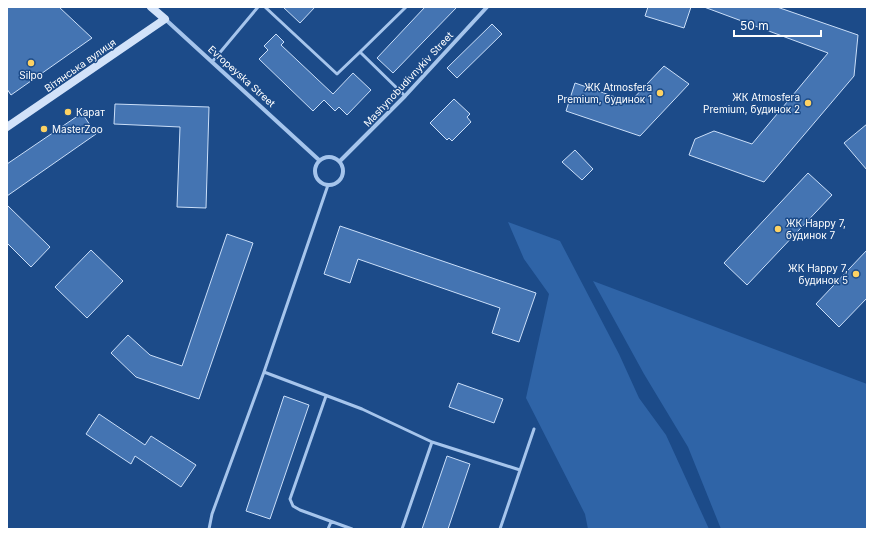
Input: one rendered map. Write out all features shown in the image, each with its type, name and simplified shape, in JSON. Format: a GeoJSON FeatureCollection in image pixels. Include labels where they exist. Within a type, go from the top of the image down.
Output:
{"type":"FeatureCollection","features":[{"type":"Feature","properties":{"kind":"street","name":"Evropeyska Street"},"geometry":{"type":"LineString","coordinates":[[151,7],[319,160]]}},
{"type":"Feature","properties":{"kind":"street","name":"Mashynobudivnykiv Street"},"geometry":{"type":"LineString","coordinates":[[340,161],[405,96],[487,7]]}},
{"type":"Feature","properties":{"kind":"street","name":"Вітянська вулиця"},"geometry":{"type":"LineString","coordinates":[[7,127],[165,20]]}},
{"type":"Feature","properties":{"kind":"street"},"geometry":{"type":"LineString","coordinates":[[327,156],[337,158],[340,161],[344,170],[341,179],[328,185],[324,184],[317,178],[315,169],[319,160],[327,156]]}},
{"type":"Feature","properties":{"kind":"lane"},"geometry":{"type":"LineString","coordinates":[[212,62],[258,7]]}},
{"type":"Feature","properties":{"kind":"lane"},"geometry":{"type":"LineString","coordinates":[[266,7],[337,74],[406,7]]}},
{"type":"Feature","properties":{"kind":"lane"},"geometry":{"type":"LineString","coordinates":[[360,52],[405,96]]}},
{"type":"Feature","properties":{"kind":"lane"},"geometry":{"type":"LineString","coordinates":[[209,529],[212,514],[264,372],[328,185]]}},
{"type":"Feature","properties":{"kind":"lane"},"geometry":{"type":"LineString","coordinates":[[264,372],[362,409],[432,442],[520,470]]}},
{"type":"Feature","properties":{"kind":"lane"},"geometry":{"type":"LineString","coordinates":[[326,396],[290,499],[293,506],[300,510],[352,529]]}},
{"type":"Feature","properties":{"kind":"lane"},"geometry":{"type":"LineString","coordinates":[[500,529],[534,429]]}},
{"type":"Feature","properties":{"kind":"lane"},"geometry":{"type":"LineString","coordinates":[[402,529],[432,442]]}},
{"type":"Feature","properties":{"kind":"lane"},"geometry":{"type":"LineString","coordinates":[[328,529],[331,522]]}},
{"type":"Feature","properties":{"kind":"shaded area"},"geometry":{"type":"Polygon","coordinates":[[[508,222],[560,241],[619,354],[639,398],[666,435],[709,529],[588,529],[585,514],[526,398],[549,294],[524,259],[508,222]]]}},
{"type":"Feature","properties":{"kind":"shaded area"},"geometry":{"type":"Polygon","coordinates":[[[593,281],[867,384],[867,529],[721,529],[688,447],[644,374],[593,281]]]}},
{"type":"Feature","properties":{"kind":"building","name":"Silpo"},"geometry":{"type":"Polygon","coordinates":[[[7,7],[59,7],[92,38],[11,95],[7,89],[7,7]]]}},
{"type":"Feature","properties":{"kind":"building"},"geometry":{"type":"Polygon","coordinates":[[[283,7],[315,7],[300,23],[283,7]]]}},
{"type":"Feature","properties":{"kind":"building"},"geometry":{"type":"Polygon","coordinates":[[[425,7],[457,7],[393,73],[377,58],[425,7]]]}},
{"type":"Feature","properties":{"kind":"building"},"geometry":{"type":"Polygon","coordinates":[[[648,7],[691,7],[684,28],[645,16],[648,7]]]}},
{"type":"Feature","properties":{"kind":"building","name":"ЖК Atmosfera Premium, будинок 2"},"geometry":{"type":"Polygon","coordinates":[[[704,7],[777,7],[858,35],[854,76],[764,182],[689,155],[695,139],[714,131],[752,144],[828,53],[704,7]]]}},
{"type":"Feature","properties":{"kind":"building"},"geometry":{"type":"Polygon","coordinates":[[[492,24],[502,34],[457,78],[447,68],[492,24]]]}},
{"type":"Feature","properties":{"kind":"building"},"geometry":{"type":"Polygon","coordinates":[[[276,34],[284,42],[281,45],[333,94],[353,73],[371,90],[347,115],[339,107],[335,111],[324,100],[313,111],[259,59],[268,50],[264,46],[276,34]]]}},
{"type":"Feature","properties":{"kind":"building","name":"ЖК Atmosfera Premium, будинок 1"},"geometry":{"type":"Polygon","coordinates":[[[664,66],[689,84],[640,136],[566,111],[575,83],[630,102],[664,66]]]}},
{"type":"Feature","properties":{"kind":"building"},"geometry":{"type":"Polygon","coordinates":[[[454,99],[470,114],[467,117],[471,122],[452,141],[449,138],[447,140],[430,123],[454,99]]]}},
{"type":"Feature","properties":{"kind":"building"},"geometry":{"type":"Polygon","coordinates":[[[115,104],[209,107],[206,208],[177,207],[180,127],[114,124],[115,104]]]}},
{"type":"Feature","properties":{"kind":"building"},"geometry":{"type":"Polygon","coordinates":[[[82,113],[96,134],[7,196],[7,164],[82,113]]]}},
{"type":"Feature","properties":{"kind":"building"},"geometry":{"type":"Polygon","coordinates":[[[867,124],[867,170],[844,143],[867,124]]]}},
{"type":"Feature","properties":{"kind":"building"},"geometry":{"type":"Polygon","coordinates":[[[575,150],[593,169],[582,180],[562,162],[575,150]]]}},
{"type":"Feature","properties":{"kind":"building","name":"ЖК Happy 7, будинок 7"},"geometry":{"type":"Polygon","coordinates":[[[808,173],[832,195],[747,285],[724,263],[808,173]]]}},
{"type":"Feature","properties":{"kind":"building"},"geometry":{"type":"Polygon","coordinates":[[[7,205],[50,247],[31,267],[7,243],[7,205]]]}},
{"type":"Feature","properties":{"kind":"building"},"geometry":{"type":"Polygon","coordinates":[[[340,226],[536,293],[519,342],[492,333],[500,308],[358,259],[350,283],[324,274],[340,226]]]}},
{"type":"Feature","properties":{"kind":"building"},"geometry":{"type":"Polygon","coordinates":[[[227,234],[253,243],[199,399],[136,377],[111,353],[128,335],[150,355],[182,366],[227,234]]]}},
{"type":"Feature","properties":{"kind":"building"},"geometry":{"type":"Polygon","coordinates":[[[91,250],[123,281],[87,318],[55,287],[91,250]]]}},
{"type":"Feature","properties":{"kind":"building","name":"ЖК Happy 7, будинок 5"},"geometry":{"type":"Polygon","coordinates":[[[867,250],[867,298],[839,327],[816,304],[867,250]]]}},
{"type":"Feature","properties":{"kind":"building"},"geometry":{"type":"Polygon","coordinates":[[[458,383],[503,399],[494,423],[449,407],[458,383]]]}},
{"type":"Feature","properties":{"kind":"building"},"geometry":{"type":"Polygon","coordinates":[[[284,396],[309,405],[270,519],[246,511],[284,396]]]}},
{"type":"Feature","properties":{"kind":"building"},"geometry":{"type":"Polygon","coordinates":[[[99,414],[145,445],[151,436],[196,465],[181,487],[135,456],[131,464],[86,434],[99,414]]]}},
{"type":"Feature","properties":{"kind":"building"},"geometry":{"type":"Polygon","coordinates":[[[447,456],[470,464],[448,529],[422,529],[447,456]]]}},
{"type":"Feature","properties":{"kind":"place","name":"Silpo"},"geometry":{"type":"Point","coordinates":[31,63]}},
{"type":"Feature","properties":{"kind":"place","name":"ЖК Atmosfera Premium, будинок 1"},"geometry":{"type":"Point","coordinates":[660,93]}},
{"type":"Feature","properties":{"kind":"place","name":"ЖК Atmosfera Premium, будинок 2"},"geometry":{"type":"Point","coordinates":[808,103]}},
{"type":"Feature","properties":{"kind":"place","name":"Карат"},"geometry":{"type":"Point","coordinates":[68,112]}},
{"type":"Feature","properties":{"kind":"place","name":"MasterZoo"},"geometry":{"type":"Point","coordinates":[44,129]}},
{"type":"Feature","properties":{"kind":"place","name":"ЖК Happy 7, будинок 7"},"geometry":{"type":"Point","coordinates":[778,229]}},
{"type":"Feature","properties":{"kind":"place","name":"ЖК Happy 7, будинок 5"},"geometry":{"type":"Point","coordinates":[856,274]}}]}
